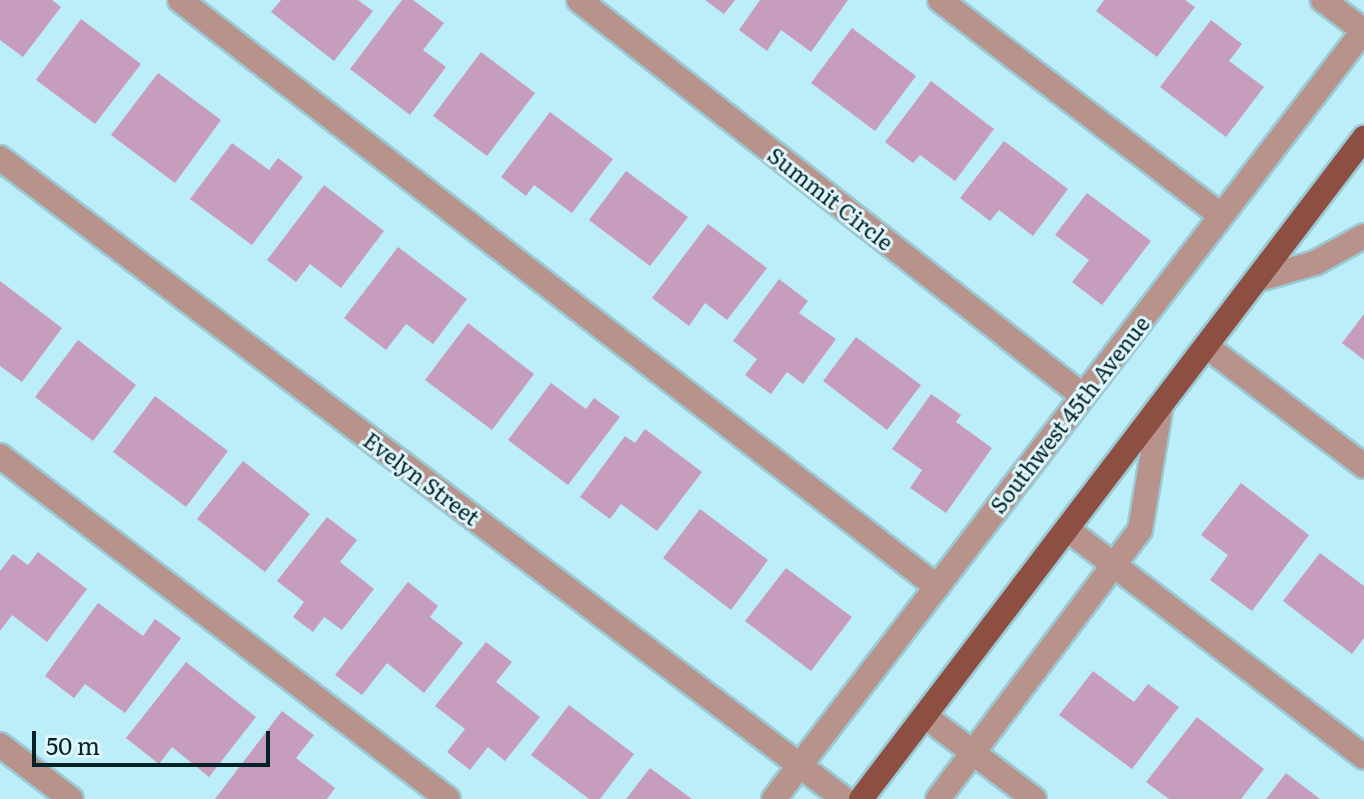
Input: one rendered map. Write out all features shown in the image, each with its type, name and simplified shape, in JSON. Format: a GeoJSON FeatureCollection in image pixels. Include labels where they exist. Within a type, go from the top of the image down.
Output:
{"type":"FeatureCollection","features":[{"type":"Feature","properties":{"kind":"main road"},"geometry":{"type":"LineString","coordinates":[[861,799],[1364,138]]}},
{"type":"Feature","properties":{"kind":"street"},"geometry":{"type":"LineString","coordinates":[[180,0],[937,587]]}},
{"type":"Feature","properties":{"kind":"street","name":"Summit Circle"},"geometry":{"type":"LineString","coordinates":[[579,0],[1083,396]]}},
{"type":"Feature","properties":{"kind":"street"},"geometry":{"type":"LineString","coordinates":[[940,0],[1221,216]]}},
{"type":"Feature","properties":{"kind":"street"},"geometry":{"type":"LineString","coordinates":[[1323,0],[1364,30]]}},
{"type":"Feature","properties":{"kind":"street","name":"Southwest 45th Avenue"},"geometry":{"type":"LineString","coordinates":[[774,799],[1364,30]]}},
{"type":"Feature","properties":{"kind":"street","name":"Evelyn Street"},"geometry":{"type":"LineString","coordinates":[[0,158],[844,799]]}},
{"type":"Feature","properties":{"kind":"street"},"geometry":{"type":"LineString","coordinates":[[1256,280],[1315,263],[1364,236]]}},
{"type":"Feature","properties":{"kind":"street"},"geometry":{"type":"LineString","coordinates":[[1206,346],[1364,466]]}},
{"type":"Feature","properties":{"kind":"street"},"geometry":{"type":"LineString","coordinates":[[938,799],[1140,530],[1161,405]]}},
{"type":"Feature","properties":{"kind":"street"},"geometry":{"type":"LineString","coordinates":[[0,456],[448,799]]}},
{"type":"Feature","properties":{"kind":"street"},"geometry":{"type":"LineString","coordinates":[[1067,529],[1364,757]]}},
{"type":"Feature","properties":{"kind":"street"},"geometry":{"type":"LineString","coordinates":[[925,716],[1034,799]]}},
{"type":"Feature","properties":{"kind":"street"},"geometry":{"type":"LineString","coordinates":[[0,745],[71,799]]}},
{"type":"Feature","properties":{"kind":"building"},"geometry":{"type":"Polygon","coordinates":[[[0,0],[52,0],[61,7],[23,57],[0,40],[0,0]]]}},
{"type":"Feature","properties":{"kind":"building"},"geometry":{"type":"Polygon","coordinates":[[[281,0],[358,0],[373,11],[334,61],[271,12],[281,0]]]}},
{"type":"Feature","properties":{"kind":"building"},"geometry":{"type":"Polygon","coordinates":[[[402,0],[413,0],[444,23],[423,50],[446,67],[410,115],[350,69],[402,0]]]}},
{"type":"Feature","properties":{"kind":"building"},"geometry":{"type":"Polygon","coordinates":[[[705,0],[735,0],[724,14],[705,0]]]}},
{"type":"Feature","properties":{"kind":"building"},"geometry":{"type":"Polygon","coordinates":[[[760,0],[848,0],[811,52],[781,30],[767,51],[739,30],[760,0]]]}},
{"type":"Feature","properties":{"kind":"building"},"geometry":{"type":"Polygon","coordinates":[[[1104,0],[1185,0],[1195,7],[1157,57],[1096,11],[1104,0]]]}},
{"type":"Feature","properties":{"kind":"building"},"geometry":{"type":"Polygon","coordinates":[[[81,19],[141,64],[95,124],[36,80],[81,19]]]}},
{"type":"Feature","properties":{"kind":"building"},"geometry":{"type":"Polygon","coordinates":[[[1211,20],[1242,44],[1229,61],[1264,87],[1226,137],[1160,87],[1211,20]]]}},
{"type":"Feature","properties":{"kind":"building"},"geometry":{"type":"Polygon","coordinates":[[[852,28],[916,76],[875,131],[811,83],[852,28]]]}},
{"type":"Feature","properties":{"kind":"building"},"geometry":{"type":"Polygon","coordinates":[[[481,52],[535,93],[487,156],[433,116],[481,52]]]}},
{"type":"Feature","properties":{"kind":"building"},"geometry":{"type":"Polygon","coordinates":[[[158,73],[221,120],[175,183],[111,135],[158,73]]]}},
{"type":"Feature","properties":{"kind":"building"},"geometry":{"type":"Polygon","coordinates":[[[931,81],[994,129],[955,181],[920,155],[913,163],[885,142],[931,81]]]}},
{"type":"Feature","properties":{"kind":"building"},"geometry":{"type":"Polygon","coordinates":[[[550,112],[613,159],[572,213],[534,185],[526,196],[501,177],[550,112]]]}},
{"type":"Feature","properties":{"kind":"building"},"geometry":{"type":"Polygon","coordinates":[[[1004,141],[1068,189],[1033,236],[999,210],[990,221],[960,198],[1004,141]]]}},
{"type":"Feature","properties":{"kind":"building"},"geometry":{"type":"Polygon","coordinates":[[[232,143],[269,170],[278,158],[303,177],[252,245],[190,199],[232,143]]]}},
{"type":"Feature","properties":{"kind":"building"},"geometry":{"type":"Polygon","coordinates":[[[626,171],[688,217],[650,266],[589,220],[626,171]]]}},
{"type":"Feature","properties":{"kind":"building"},"geometry":{"type":"Polygon","coordinates":[[[324,185],[384,231],[341,288],[310,264],[296,282],[267,260],[324,185]]]}},
{"type":"Feature","properties":{"kind":"building"},"geometry":{"type":"Polygon","coordinates":[[[1087,193],[1151,241],[1102,305],[1072,282],[1089,260],[1055,235],[1087,193]]]}},
{"type":"Feature","properties":{"kind":"building"},"geometry":{"type":"Polygon","coordinates":[[[708,224],[767,268],[727,320],[705,303],[689,326],[652,298],[708,224]]]}},
{"type":"Feature","properties":{"kind":"building"},"geometry":{"type":"Polygon","coordinates":[[[398,247],[467,299],[433,344],[406,324],[386,350],[344,318],[398,247]]]}},
{"type":"Feature","properties":{"kind":"building"},"geometry":{"type":"Polygon","coordinates":[[[779,279],[808,301],[799,313],[836,339],[803,384],[787,372],[771,394],[745,375],[757,359],[733,341],[779,279]]]}},
{"type":"Feature","properties":{"kind":"building"},"geometry":{"type":"Polygon","coordinates":[[[0,281],[62,328],[22,382],[0,366],[0,281]]]}},
{"type":"Feature","properties":{"kind":"building"},"geometry":{"type":"Polygon","coordinates":[[[1364,314],[1364,360],[1342,343],[1364,314]]]}},
{"type":"Feature","properties":{"kind":"building"},"geometry":{"type":"Polygon","coordinates":[[[468,323],[534,374],[492,430],[425,380],[468,323]]]}},
{"type":"Feature","properties":{"kind":"building"},"geometry":{"type":"Polygon","coordinates":[[[856,337],[921,385],[887,430],[823,381],[856,337]]]}},
{"type":"Feature","properties":{"kind":"building"},"geometry":{"type":"Polygon","coordinates":[[[78,340],[136,385],[93,441],[35,397],[78,340]]]}},
{"type":"Feature","properties":{"kind":"building"},"geometry":{"type":"Polygon","coordinates":[[[551,383],[586,409],[594,398],[620,417],[568,485],[508,440],[551,383]]]}},
{"type":"Feature","properties":{"kind":"building"},"geometry":{"type":"Polygon","coordinates":[[[931,394],[961,415],[956,422],[992,448],[946,513],[910,488],[922,470],[892,449],[931,394]]]}},
{"type":"Feature","properties":{"kind":"building"},"geometry":{"type":"Polygon","coordinates":[[[155,396],[228,451],[186,507],[113,452],[155,396]]]}},
{"type":"Feature","properties":{"kind":"building"},"geometry":{"type":"Polygon","coordinates":[[[645,429],[702,472],[657,531],[621,504],[610,519],[580,497],[625,436],[635,443],[645,429]]]}},
{"type":"Feature","properties":{"kind":"building"},"geometry":{"type":"Polygon","coordinates":[[[243,461],[310,514],[265,572],[197,519],[243,461]]]}},
{"type":"Feature","properties":{"kind":"building"},"geometry":{"type":"Polygon","coordinates":[[[1241,483],[1309,535],[1252,611],[1210,580],[1228,555],[1201,535],[1241,483]]]}},
{"type":"Feature","properties":{"kind":"building"},"geometry":{"type":"Polygon","coordinates":[[[700,509],[768,560],[731,610],[663,558],[700,509]]]}},
{"type":"Feature","properties":{"kind":"building"},"geometry":{"type":"Polygon","coordinates":[[[327,517],[357,540],[340,562],[374,589],[342,630],[324,617],[313,632],[293,617],[304,602],[277,581],[327,517]]]}},
{"type":"Feature","properties":{"kind":"building"},"geometry":{"type":"Polygon","coordinates":[[[38,552],[87,589],[47,642],[12,615],[0,631],[0,571],[13,554],[28,565],[38,552]]]}},
{"type":"Feature","properties":{"kind":"building"},"geometry":{"type":"Polygon","coordinates":[[[1320,553],[1364,586],[1364,638],[1352,654],[1283,601],[1320,553]]]}},
{"type":"Feature","properties":{"kind":"building"},"geometry":{"type":"Polygon","coordinates":[[[786,568],[852,617],[811,671],[745,621],[786,568]]]}},
{"type":"Feature","properties":{"kind":"building"},"geometry":{"type":"Polygon","coordinates":[[[408,582],[438,606],[430,617],[463,643],[424,693],[387,663],[362,695],[335,675],[408,582]]]}},
{"type":"Feature","properties":{"kind":"building"},"geometry":{"type":"Polygon","coordinates":[[[98,603],[143,636],[155,619],[181,638],[125,713],[85,684],[74,698],[45,676],[98,603]]]}},
{"type":"Feature","properties":{"kind":"building"},"geometry":{"type":"Polygon","coordinates":[[[486,642],[512,662],[496,682],[540,717],[505,761],[488,747],[470,770],[447,752],[465,729],[435,706],[486,642]]]}},
{"type":"Feature","properties":{"kind":"building"},"geometry":{"type":"Polygon","coordinates":[[[186,662],[256,717],[209,777],[172,747],[159,764],[126,738],[186,662]]]}},
{"type":"Feature","properties":{"kind":"building"},"geometry":{"type":"Polygon","coordinates":[[[1093,671],[1134,702],[1148,684],[1179,707],[1132,769],[1059,715],[1093,671]]]}},
{"type":"Feature","properties":{"kind":"building"},"geometry":{"type":"Polygon","coordinates":[[[569,705],[634,754],[600,799],[589,799],[531,755],[569,705]]]}},
{"type":"Feature","properties":{"kind":"building"},"geometry":{"type":"Polygon","coordinates":[[[282,711],[314,735],[296,758],[335,788],[327,799],[215,799],[282,711]]]}},
{"type":"Feature","properties":{"kind":"building"},"geometry":{"type":"Polygon","coordinates":[[[1197,717],[1264,769],[1241,799],[1169,799],[1146,782],[1197,717]]]}},
{"type":"Feature","properties":{"kind":"building"},"geometry":{"type":"Polygon","coordinates":[[[650,768],[692,799],[626,799],[650,768]]]}},
{"type":"Feature","properties":{"kind":"building"},"geometry":{"type":"Polygon","coordinates":[[[1286,773],[1320,799],[1266,799],[1286,773]]]}}]}
